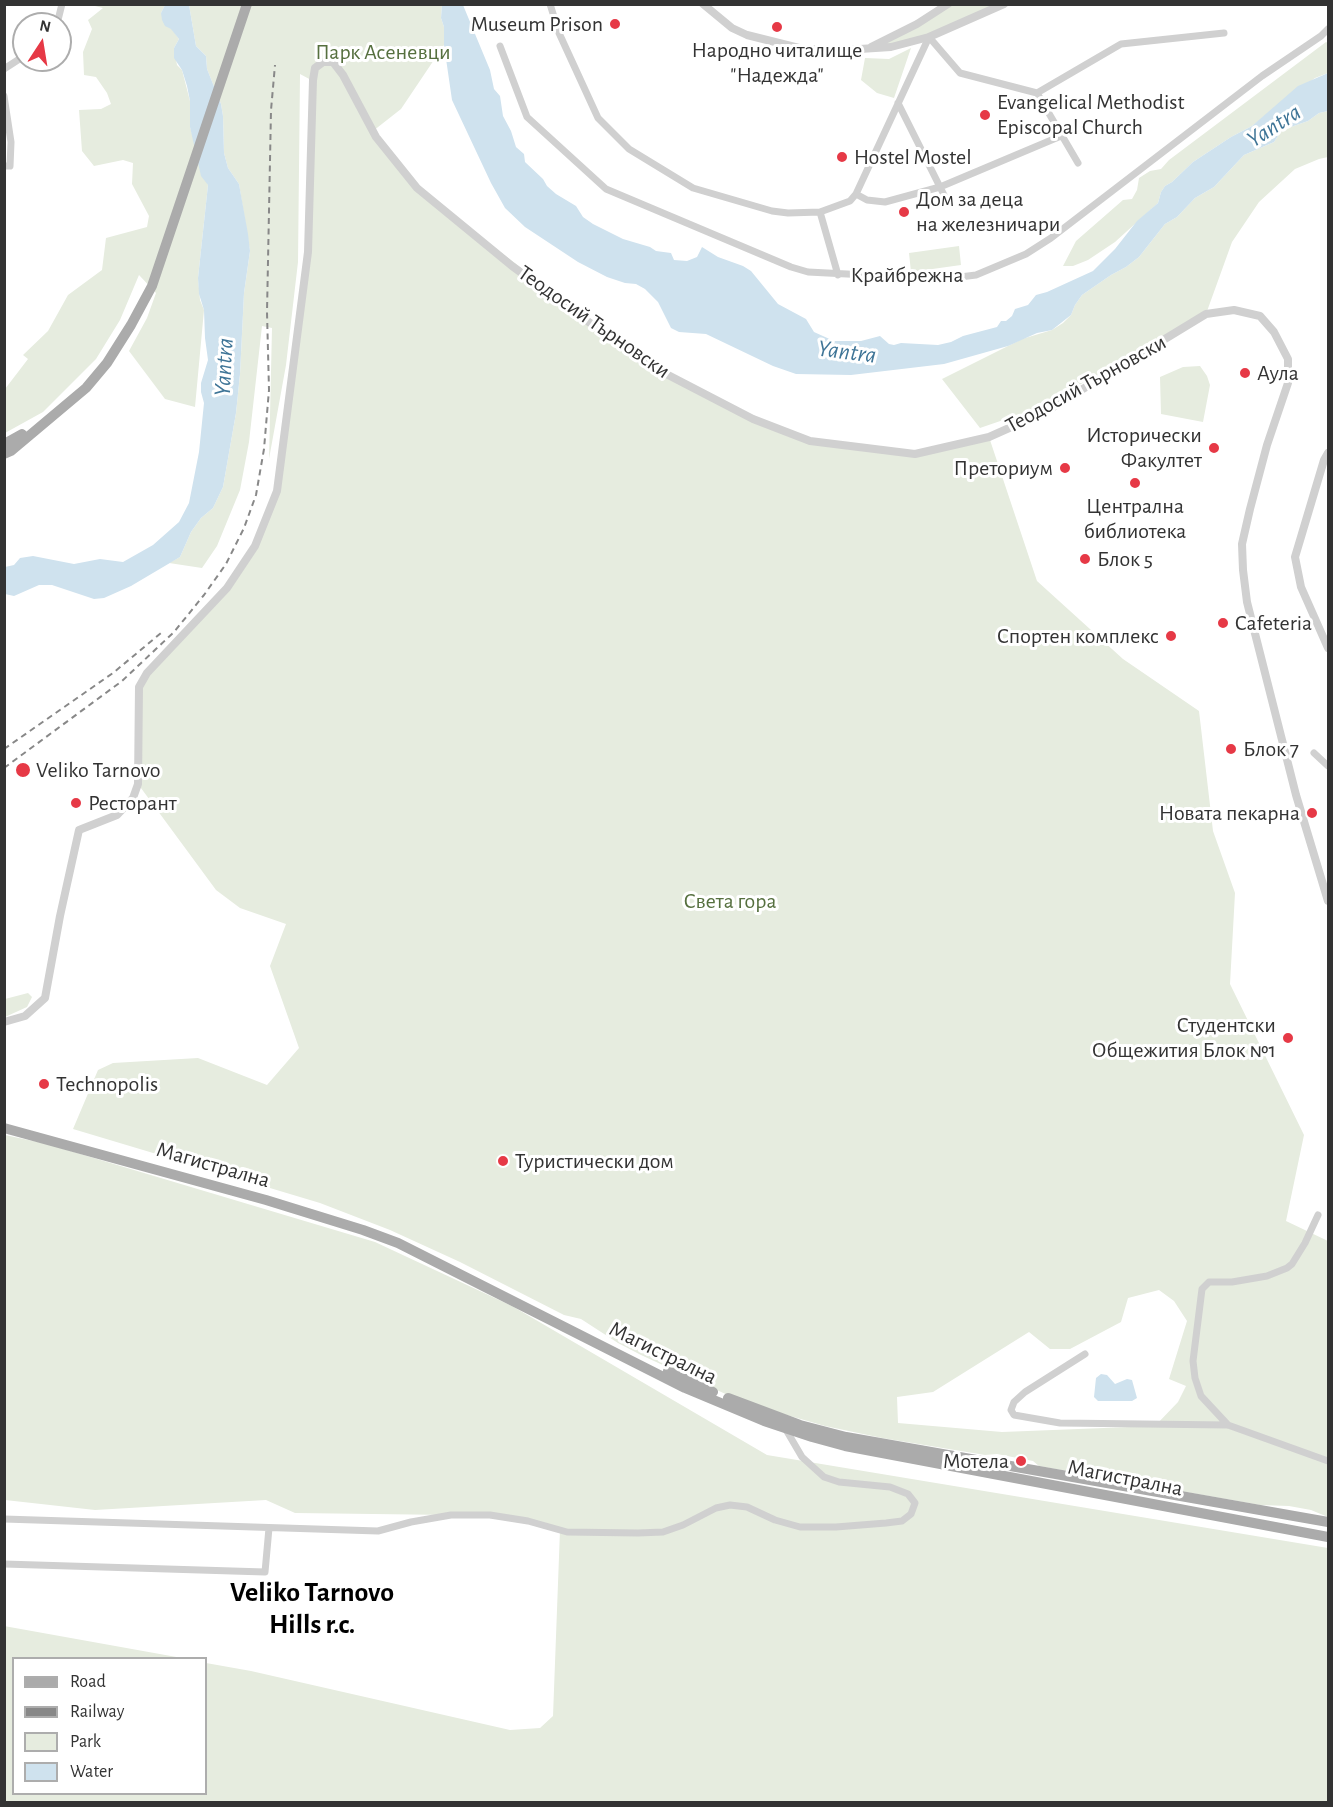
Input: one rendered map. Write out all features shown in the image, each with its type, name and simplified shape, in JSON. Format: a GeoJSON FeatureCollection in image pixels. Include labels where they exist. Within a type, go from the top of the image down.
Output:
{"type":"FeatureCollection","features":[{"type":"Feature","properties":{"kind":"main road"},"geometry":{"type":"LineString","coordinates":[[4,454],[86,388],[107,363],[131,325],[152,286],[247,4]]}},
{"type":"Feature","properties":{"kind":"main road"},"geometry":{"type":"LineString","coordinates":[[4,444],[49,419]]}},
{"type":"Feature","properties":{"kind":"main road","name":"Магистрална"},"geometry":{"type":"LineString","coordinates":[[4,1123],[110,1151],[365,1225],[435,1256],[688,1381],[800,1425],[866,1441],[1329,1522]]}},
{"type":"Feature","properties":{"kind":"main road","name":"Магистрална"},"geometry":{"type":"LineString","coordinates":[[4,1128],[266,1200],[398,1243],[685,1388],[785,1428],[845,1446],[1329,1537]]}},
{"type":"Feature","properties":{"kind":"street"},"geometry":{"type":"LineString","coordinates":[[550,4],[559,33],[598,118],[628,149],[693,188],[772,211],[820,212],[850,201],[929,37]]}},
{"type":"Feature","properties":{"kind":"street"},"geometry":{"type":"LineString","coordinates":[[703,4],[732,27],[747,35],[803,49],[865,50],[891,47],[929,37],[1004,4]]}},
{"type":"Feature","properties":{"kind":"street"},"geometry":{"type":"LineString","coordinates":[[865,50],[917,24],[948,4]]}},
{"type":"Feature","properties":{"kind":"street","name":"Крайбрежна"},"geometry":{"type":"LineString","coordinates":[[500,46],[527,117],[606,189],[790,267],[808,272],[944,279],[976,275],[1026,254],[1051,238],[1329,29]]}},
{"type":"Feature","properties":{"kind":"street"},"geometry":{"type":"LineString","coordinates":[[929,37],[960,73],[1037,93],[1121,44],[1224,33]]}},
{"type":"Feature","properties":{"kind":"street","name":"Теодосий Търновски"},"geometry":{"type":"LineString","coordinates":[[4,1022],[25,1016],[45,998],[79,830],[117,815],[133,798],[138,784],[139,687],[147,673],[227,588],[255,546],[277,491],[308,252],[313,80],[315,68],[323,62],[333,62],[343,75],[376,137],[417,188],[512,266],[645,363],[753,419],[810,441],[915,454],[989,437],[1045,412],[1206,314],[1234,309],[1260,316],[1274,332],[1288,359],[1288,383],[1250,509],[1242,544],[1242,570],[1247,602],[1296,795],[1329,901]]}},
{"type":"Feature","properties":{"kind":"street"},"geometry":{"type":"LineString","coordinates":[[1037,93],[1078,163]]}},
{"type":"Feature","properties":{"kind":"street"},"geometry":{"type":"LineString","coordinates":[[4,96],[10,142],[7,166]]}},
{"type":"Feature","properties":{"kind":"street"},"geometry":{"type":"LineString","coordinates":[[898,103],[946,199]]}},
{"type":"Feature","properties":{"kind":"street"},"geometry":{"type":"LineString","coordinates":[[855,194],[867,200],[885,202],[940,187],[1061,136]]}},
{"type":"Feature","properties":{"kind":"street"},"geometry":{"type":"LineString","coordinates":[[820,212],[838,275]]}},
{"type":"Feature","properties":{"kind":"street"},"geometry":{"type":"LineString","coordinates":[[1329,453],[1324,460],[1295,557],[1301,587],[1329,648]]}},
{"type":"Feature","properties":{"kind":"street"},"geometry":{"type":"LineString","coordinates":[[1314,753],[1329,766]]}},
{"type":"Feature","properties":{"kind":"street"},"geometry":{"type":"LineString","coordinates":[[1228,1425],[1202,1396],[1195,1378],[1193,1361],[1202,1289],[1209,1282],[1233,1282],[1267,1276],[1287,1268],[1305,1243],[1318,1215]]}},
{"type":"Feature","properties":{"kind":"street"},"geometry":{"type":"LineString","coordinates":[[1084,1354],[1025,1392],[1014,1402],[1011,1410],[1014,1415],[1060,1422],[1228,1425],[1329,1461]]}},
{"type":"Feature","properties":{"kind":"street"},"geometry":{"type":"LineString","coordinates":[[4,1519],[378,1531],[451,1515],[490,1515],[528,1521],[567,1532],[638,1533],[663,1532],[683,1525],[716,1508],[730,1505],[747,1507],[775,1520],[800,1527],[886,1523],[902,1521],[911,1514],[915,1503],[908,1494],[890,1487],[839,1482],[824,1477],[802,1457],[785,1428]]}},
{"type":"Feature","properties":{"kind":"street"},"geometry":{"type":"LineString","coordinates":[[4,1564],[265,1572],[269,1528]]}},
{"type":"Feature","properties":{"kind":"green space"},"geometry":{"type":"Polygon","coordinates":[[[91,5],[165,5],[161,13],[179,39],[174,48],[177,65],[182,70],[190,101],[190,127],[208,185],[198,278],[200,300],[204,310],[195,407],[165,399],[129,351],[147,318],[156,293],[139,275],[120,320],[96,359],[43,412],[5,433],[5,389],[28,359],[23,355],[48,331],[68,295],[102,270],[106,238],[147,227],[149,216],[132,184],[133,163],[123,160],[94,166],[82,151],[79,110],[101,109],[111,104],[107,93],[96,77],[84,75],[83,52],[92,29],[88,20],[103,8],[91,5]]]}},
{"type":"Feature","properties":{"kind":"green space","name":"Света гора"},"geometry":{"type":"Polygon","coordinates":[[[189,5],[442,5],[444,45],[401,109],[373,131],[417,188],[645,363],[753,419],[810,441],[915,454],[989,437],[1037,581],[1123,659],[1199,711],[1213,831],[1235,893],[1230,984],[1304,1135],[1286,1221],[1328,1241],[1328,1517],[1311,1510],[1289,1506],[1260,1505],[1039,1466],[1033,1461],[997,1454],[985,1455],[882,1438],[825,1426],[745,1403],[641,1355],[581,1319],[564,1315],[460,1262],[390,1230],[320,1203],[73,1129],[98,1070],[113,1063],[198,1058],[267,1085],[299,1048],[270,966],[286,924],[240,908],[216,890],[138,784],[139,687],[227,588],[255,546],[277,491],[308,251],[313,81],[300,74],[298,262],[286,365],[269,459],[272,328],[262,326],[249,442],[240,490],[217,546],[202,568],[169,563],[180,557],[191,532],[201,518],[213,508],[223,487],[236,413],[244,293],[250,251],[239,184],[228,168],[224,153],[221,104],[207,69],[206,56],[196,46],[189,5]],[[1159,1290],[1128,1298],[1121,1322],[1070,1349],[1050,1349],[1029,1332],[933,1392],[897,1397],[898,1423],[1002,1432],[1155,1426],[1178,1402],[1186,1386],[1169,1379],[1187,1321],[1174,1301],[1159,1290]]]}},
{"type":"Feature","properties":{"kind":"green space"},"geometry":{"type":"Polygon","coordinates":[[[948,5],[1004,5],[929,37],[865,50],[948,5]]]}},
{"type":"Feature","properties":{"kind":"green space"},"geometry":{"type":"Polygon","coordinates":[[[1326,42],[1328,43],[1328,73],[1315,78],[1252,126],[1193,162],[1165,186],[1158,203],[1115,242],[1088,260],[1073,266],[1063,266],[1076,241],[1123,200],[1132,199],[1137,190],[1139,178],[1150,171],[1161,169],[1169,160],[1326,42]]]}},
{"type":"Feature","properties":{"kind":"green space"},"geometry":{"type":"Polygon","coordinates":[[[911,48],[894,98],[877,93],[861,80],[865,58],[889,59],[911,48]]]}},
{"type":"Feature","properties":{"kind":"green space"},"geometry":{"type":"Polygon","coordinates":[[[1328,111],[1328,157],[1295,169],[1259,202],[1232,242],[1206,314],[1038,408],[980,428],[942,379],[1022,339],[1052,330],[1063,323],[1071,315],[1082,295],[1139,257],[1165,224],[1177,217],[1195,198],[1214,187],[1244,155],[1274,142],[1282,130],[1328,111]]]}},
{"type":"Feature","properties":{"kind":"green space"},"geometry":{"type":"Polygon","coordinates":[[[959,246],[961,265],[911,272],[909,253],[959,246]]]}},
{"type":"Feature","properties":{"kind":"green space"},"geometry":{"type":"Polygon","coordinates":[[[1200,366],[1210,385],[1203,422],[1161,414],[1160,377],[1183,367],[1200,366]]]}},
{"type":"Feature","properties":{"kind":"green space"},"geometry":{"type":"Polygon","coordinates":[[[28,993],[32,997],[27,1007],[5,1017],[5,999],[28,993]]]}},
{"type":"Feature","properties":{"kind":"green space"},"geometry":{"type":"Polygon","coordinates":[[[5,1135],[47,1144],[375,1242],[512,1306],[767,1455],[1328,1548],[1328,1802],[5,1802],[4,1626],[176,1657],[12,1657],[12,1795],[207,1795],[207,1663],[251,1671],[510,1730],[540,1728],[553,1716],[560,1530],[528,1521],[451,1515],[295,1513],[266,1500],[95,1510],[5,1500],[5,1135]]]}},
{"type":"Feature","properties":{"kind":"water","name":"Yantra"},"geometry":{"type":"Polygon","coordinates":[[[165,5],[189,5],[196,46],[206,56],[207,69],[221,104],[224,153],[228,168],[239,184],[248,234],[250,251],[244,293],[240,374],[236,413],[223,487],[213,508],[201,518],[191,532],[180,557],[131,586],[104,598],[94,599],[52,585],[39,585],[14,596],[5,594],[5,567],[14,565],[20,558],[33,556],[74,564],[100,559],[123,562],[153,545],[179,522],[189,503],[199,452],[204,403],[201,383],[208,360],[204,310],[199,294],[198,278],[208,185],[201,176],[190,127],[190,101],[187,86],[182,70],[174,58],[174,48],[179,39],[162,20],[161,13],[165,5]]]}},
{"type":"Feature","properties":{"kind":"water","name":"Yantra"},"geometry":{"type":"Polygon","coordinates":[[[442,5],[463,5],[490,70],[494,89],[500,96],[503,116],[516,147],[524,154],[525,162],[556,194],[576,206],[583,217],[593,224],[623,239],[656,251],[671,253],[674,260],[687,261],[697,257],[702,247],[718,257],[743,266],[751,271],[778,304],[806,319],[814,332],[834,341],[861,341],[880,336],[889,344],[894,345],[901,343],[938,345],[997,327],[1001,321],[1006,321],[1012,316],[1015,309],[1028,305],[1036,295],[1093,271],[1115,249],[1137,221],[1158,203],[1165,186],[1193,162],[1252,126],[1298,86],[1328,73],[1328,111],[1282,130],[1274,142],[1244,155],[1214,187],[1195,198],[1177,217],[1165,224],[1139,257],[1082,295],[1071,315],[1052,330],[1037,333],[1008,346],[944,364],[851,375],[796,374],[773,366],[706,334],[679,332],[671,328],[658,302],[645,289],[636,284],[607,277],[578,262],[525,227],[505,208],[452,100],[441,18],[442,5]]]}},
{"type":"Feature","properties":{"kind":"water"},"geometry":{"type":"Polygon","coordinates":[[[1101,1374],[1107,1375],[1115,1384],[1127,1379],[1132,1380],[1137,1398],[1132,1401],[1098,1401],[1094,1397],[1096,1378],[1101,1374]]]}},
{"type":"Feature","properties":{"kind":"railway"},"geometry":{"type":"LineString","coordinates":[[4,768],[122,681],[174,632],[226,564],[244,528],[256,495],[264,449],[269,390],[267,312],[271,110],[275,65]]}},
{"type":"Feature","properties":{"kind":"railway"},"geometry":{"type":"LineString","coordinates":[[4,749],[113,673],[161,633]]}},
{"type":"Feature","properties":{"kind":"place","name":"Museum Prison"},"geometry":{"type":"Point","coordinates":[615,24]}},
{"type":"Feature","properties":{"kind":"place","name":"Народно читалище \"Надежда\""},"geometry":{"type":"Point","coordinates":[777,27]}},
{"type":"Feature","properties":{"kind":"place","name":"Evangelical Methodist Episcopal Church"},"geometry":{"type":"Point","coordinates":[985,115]}},
{"type":"Feature","properties":{"kind":"place","name":"Hostel Mostel"},"geometry":{"type":"Point","coordinates":[842,157]}},
{"type":"Feature","properties":{"kind":"place","name":"Дом за деца на железничари"},"geometry":{"type":"Point","coordinates":[904,212]}},
{"type":"Feature","properties":{"kind":"place","name":"Аула"},"geometry":{"type":"Point","coordinates":[1245,373]}},
{"type":"Feature","properties":{"kind":"place","name":"Исторически Факултет"},"geometry":{"type":"Point","coordinates":[1214,448]}},
{"type":"Feature","properties":{"kind":"place","name":"Преториум"},"geometry":{"type":"Point","coordinates":[1065,468]}},
{"type":"Feature","properties":{"kind":"place","name":"Централна библиотека"},"geometry":{"type":"Point","coordinates":[1135,483]}},
{"type":"Feature","properties":{"kind":"place","name":"Блок 5"},"geometry":{"type":"Point","coordinates":[1085,559]}},
{"type":"Feature","properties":{"kind":"place","name":"Cafeteria"},"geometry":{"type":"Point","coordinates":[1223,623]}},
{"type":"Feature","properties":{"kind":"place","name":"Спортен комплекс"},"geometry":{"type":"Point","coordinates":[1171,636]}},
{"type":"Feature","properties":{"kind":"place","name":"Блок 7"},"geometry":{"type":"Point","coordinates":[1231,749]}},
{"type":"Feature","properties":{"kind":"place","name":"Veliko Tarnovo"},"geometry":{"type":"Point","coordinates":[23,770]}},
{"type":"Feature","properties":{"kind":"place","name":"Ресторант"},"geometry":{"type":"Point","coordinates":[76,803]}},
{"type":"Feature","properties":{"kind":"place","name":"Новата пекарна"},"geometry":{"type":"Point","coordinates":[1312,813]}},
{"type":"Feature","properties":{"kind":"place","name":"Студентски Общежития Блок №1"},"geometry":{"type":"Point","coordinates":[1288,1038]}},
{"type":"Feature","properties":{"kind":"place","name":"Technopolis"},"geometry":{"type":"Point","coordinates":[44,1084]}},
{"type":"Feature","properties":{"kind":"place","name":"Туристически дом"},"geometry":{"type":"Point","coordinates":[503,1161]}},
{"type":"Feature","properties":{"kind":"place","name":"Мотела"},"geometry":{"type":"Point","coordinates":[1021,1461]}},
{"type":"Feature","properties":{"kind":"district","name":"Veliko Tarnovo Hills r.c."},"geometry":{"type":"Point","coordinates":[312,1609]}},
{"type":"Feature","properties":{"kind":"park label","name":"Парк Асеневци"},"geometry":{"type":"Point","coordinates":[383,52]}}]}
